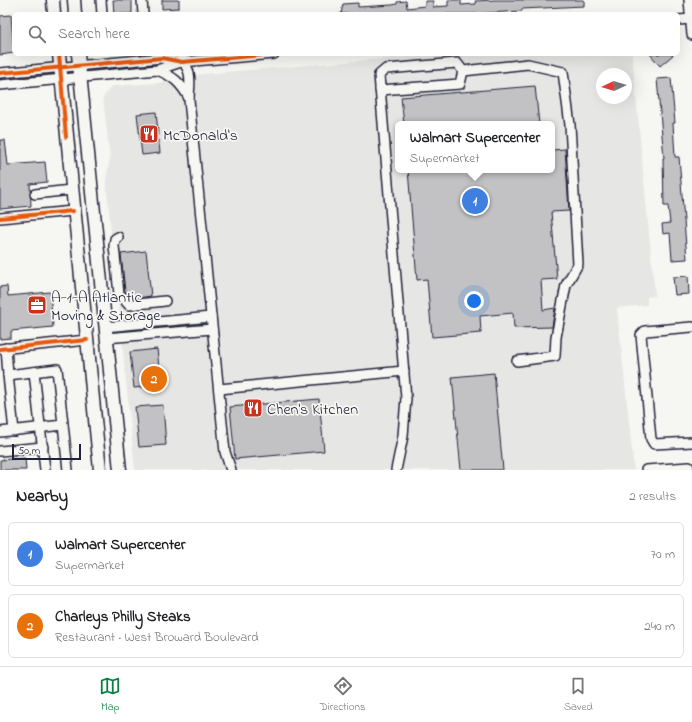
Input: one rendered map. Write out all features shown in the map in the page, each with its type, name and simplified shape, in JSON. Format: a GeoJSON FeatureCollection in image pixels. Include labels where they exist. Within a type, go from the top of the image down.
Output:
{"type":"FeatureCollection","features":[{"type":"Feature","properties":{"kind":"main road"},"geometry":{"type":"LineString","coordinates":[[53,0],[54,12]]}},
{"type":"Feature","properties":{"kind":"main road"},"geometry":{"type":"LineString","coordinates":[[74,0],[75,12]]}},
{"type":"Feature","properties":{"kind":"main road"},"geometry":{"type":"LineString","coordinates":[[59,56],[73,211],[100,470]]}},
{"type":"Feature","properties":{"kind":"main road"},"geometry":{"type":"LineString","coordinates":[[78,59],[120,470]]}},
{"type":"Feature","properties":{"kind":"main road"},"geometry":{"type":"LineString","coordinates":[[84,310],[93,326],[105,332]]}},
{"type":"Feature","properties":{"kind":"street"},"geometry":{"type":"LineString","coordinates":[[101,0],[102,12]]}},
{"type":"Feature","properties":{"kind":"street"},"geometry":{"type":"LineString","coordinates":[[142,0],[143,12]]}},
{"type":"Feature","properties":{"kind":"street"},"geometry":{"type":"LineString","coordinates":[[689,0],[692,35]]}},
{"type":"Feature","properties":{"kind":"street"},"geometry":{"type":"LineString","coordinates":[[680,20],[691,19]]}},
{"type":"Feature","properties":{"kind":"street"},"geometry":{"type":"LineString","coordinates":[[0,73],[60,67],[78,59],[228,56]]}},
{"type":"Feature","properties":{"kind":"street"},"geometry":{"type":"LineString","coordinates":[[0,85],[157,70],[182,58]]}},
{"type":"Feature","properties":{"kind":"street"},"geometry":{"type":"LineString","coordinates":[[182,58],[189,76],[212,329],[226,452],[231,470]]}},
{"type":"Feature","properties":{"kind":"street"},"geometry":{"type":"LineString","coordinates":[[380,90],[460,84],[463,71],[457,63],[386,69],[379,75],[380,90],[404,371],[406,417],[396,470]]}},
{"type":"Feature","properties":{"kind":"street"},"geometry":{"type":"LineString","coordinates":[[463,71],[528,64],[563,72],[570,125],[578,264],[566,285],[556,337],[555,356],[517,361]]}},
{"type":"Feature","properties":{"kind":"street"},"geometry":{"type":"LineString","coordinates":[[157,70],[175,78],[184,89],[190,100]]}},
{"type":"Feature","properties":{"kind":"street"},"geometry":{"type":"LineString","coordinates":[[35,194],[71,190]]}},
{"type":"Feature","properties":{"kind":"street"},"geometry":{"type":"LineString","coordinates":[[0,218],[73,211]]}},
{"type":"Feature","properties":{"kind":"street"},"geometry":{"type":"LineString","coordinates":[[118,237],[115,239],[114,246],[118,294],[129,305],[165,301]]}},
{"type":"Feature","properties":{"kind":"street"},"geometry":{"type":"LineString","coordinates":[[105,332],[211,317]]}},
{"type":"Feature","properties":{"kind":"street"},"geometry":{"type":"LineString","coordinates":[[692,327],[645,331],[641,335],[651,440],[654,444],[660,445],[692,442]]}},
{"type":"Feature","properties":{"kind":"street"},"geometry":{"type":"LineString","coordinates":[[105,332],[212,329]]}},
{"type":"Feature","properties":{"kind":"street"},"geometry":{"type":"LineString","coordinates":[[14,431],[8,376],[3,348],[87,340]]}},
{"type":"Feature","properties":{"kind":"street"},"geometry":{"type":"LineString","coordinates":[[8,376],[57,369],[68,470]]}},
{"type":"Feature","properties":{"kind":"street"},"geometry":{"type":"LineString","coordinates":[[219,389],[404,371]]}},
{"type":"Feature","properties":{"kind":"street"},"geometry":{"type":"LineString","coordinates":[[34,372],[45,470]]}},
{"type":"Feature","properties":{"kind":"street"},"geometry":{"type":"LineString","coordinates":[[0,432],[41,429],[63,425]]}},
{"type":"Feature","properties":{"kind":"street"},"geometry":{"type":"LineString","coordinates":[[0,451],[43,447]]}},
{"type":"Feature","properties":{"kind":"street"},"geometry":{"type":"LineString","coordinates":[[646,470],[690,468]]}},
{"type":"Feature","properties":{"kind":"shaded area"},"geometry":{"type":"Polygon","coordinates":[[[419,56],[632,56],[655,296],[647,297],[647,305],[617,308],[634,470],[135,470],[106,181],[110,158],[103,98],[111,86],[158,83],[202,74],[419,56]]]}},
{"type":"Feature","properties":{"kind":"building"},"geometry":{"type":"Polygon","coordinates":[[[113,0],[132,0],[132,12],[114,12],[113,0]]]}},
{"type":"Feature","properties":{"kind":"building"},"geometry":{"type":"Polygon","coordinates":[[[162,0],[179,0],[179,8],[162,9],[162,0]]]}},
{"type":"Feature","properties":{"kind":"building"},"geometry":{"type":"Polygon","coordinates":[[[448,0],[461,0],[461,5],[476,4],[475,1],[495,0],[584,0],[584,6],[522,9],[522,11],[505,12],[341,12],[343,4],[358,3],[358,7],[392,5],[397,4],[397,2],[406,1],[407,8],[425,6],[425,1],[433,1],[433,7],[448,6],[448,0]]]}},
{"type":"Feature","properties":{"kind":"building"},"geometry":{"type":"Polygon","coordinates":[[[11,15],[12,53],[0,55],[0,16],[11,15]]]}},
{"type":"Feature","properties":{"kind":"building"},"geometry":{"type":"Polygon","coordinates":[[[652,56],[672,56],[660,66],[652,56]]]}},
{"type":"Feature","properties":{"kind":"building"},"geometry":{"type":"Polygon","coordinates":[[[671,78],[675,123],[673,123],[675,157],[679,157],[687,259],[672,260],[670,233],[663,234],[662,224],[670,223],[668,206],[664,206],[664,158],[657,79],[671,78]]]}},
{"type":"Feature","properties":{"kind":"building"},"geometry":{"type":"Polygon","coordinates":[[[535,86],[539,121],[404,121],[401,97],[535,86]]]}},
{"type":"Feature","properties":{"kind":"building","name":"McDonald's"},"geometry":{"type":"Polygon","coordinates":[[[156,112],[160,153],[142,155],[137,114],[156,112]]]}},
{"type":"Feature","properties":{"kind":"building"},"geometry":{"type":"Polygon","coordinates":[[[0,140],[5,140],[8,165],[45,162],[47,182],[30,184],[31,206],[0,209],[0,140]]]}},
{"type":"Feature","properties":{"kind":"building"},"geometry":{"type":"Polygon","coordinates":[[[565,149],[569,211],[551,212],[557,279],[541,280],[543,310],[555,308],[552,327],[514,328],[513,313],[480,316],[481,333],[432,337],[427,279],[417,280],[408,173],[555,173],[555,150],[565,149]]]}},
{"type":"Feature","properties":{"kind":"building"},"geometry":{"type":"Polygon","coordinates":[[[146,251],[151,296],[131,299],[125,291],[121,254],[146,251]]]}},
{"type":"Feature","properties":{"kind":"building"},"geometry":{"type":"Polygon","coordinates":[[[688,276],[689,294],[675,295],[673,277],[688,276]]]}},
{"type":"Feature","properties":{"kind":"building"},"geometry":{"type":"Polygon","coordinates":[[[7,286],[8,296],[50,292],[53,327],[11,331],[11,338],[0,339],[0,287],[7,286]]]}},
{"type":"Feature","properties":{"kind":"building"},"geometry":{"type":"Polygon","coordinates":[[[157,349],[161,385],[134,388],[130,352],[157,349]]]}},
{"type":"Feature","properties":{"kind":"building"},"geometry":{"type":"Polygon","coordinates":[[[494,373],[503,470],[461,470],[452,377],[494,373]]]}},
{"type":"Feature","properties":{"kind":"building"},"geometry":{"type":"Polygon","coordinates":[[[319,399],[324,451],[235,459],[230,407],[319,399]]]}},
{"type":"Feature","properties":{"kind":"building"},"geometry":{"type":"Polygon","coordinates":[[[163,405],[166,445],[139,447],[135,407],[163,405]]]}},
{"type":"Feature","properties":{"kind":"building"},"geometry":{"type":"Polygon","coordinates":[[[25,458],[26,470],[0,470],[0,460],[25,458]]]}},
{"type":"Feature","properties":{"kind":"cycle path"},"geometry":{"type":"LineString","coordinates":[[59,56],[66,137]]}},
{"type":"Feature","properties":{"kind":"cycle path"},"geometry":{"type":"LineString","coordinates":[[0,73],[162,58],[182,62],[251,56]]}},
{"type":"Feature","properties":{"kind":"cycle path"},"geometry":{"type":"LineString","coordinates":[[0,218],[73,211]]}},
{"type":"Feature","properties":{"kind":"cycle path"},"geometry":{"type":"LineString","coordinates":[[0,349],[87,340]]}},
{"type":"Feature","properties":{"kind":"place","name":"McDonald's"},"geometry":{"type":"Point","coordinates":[149,134]}},
{"type":"Feature","properties":{"kind":"place","name":"Walmart Supercenter"},"geometry":{"type":"Point","coordinates":[475,201]}},
{"type":"Feature","properties":{"kind":"place","name":"A-1-A Atlantic Moving & Storage"},"geometry":{"type":"Point","coordinates":[37,305]}},
{"type":"Feature","properties":{"kind":"place","name":"Charleys Philly Steaks"},"geometry":{"type":"Point","coordinates":[154,379]}},
{"type":"Feature","properties":{"kind":"place","name":"Chen's Kitchen"},"geometry":{"type":"Point","coordinates":[253,408]}}]}
